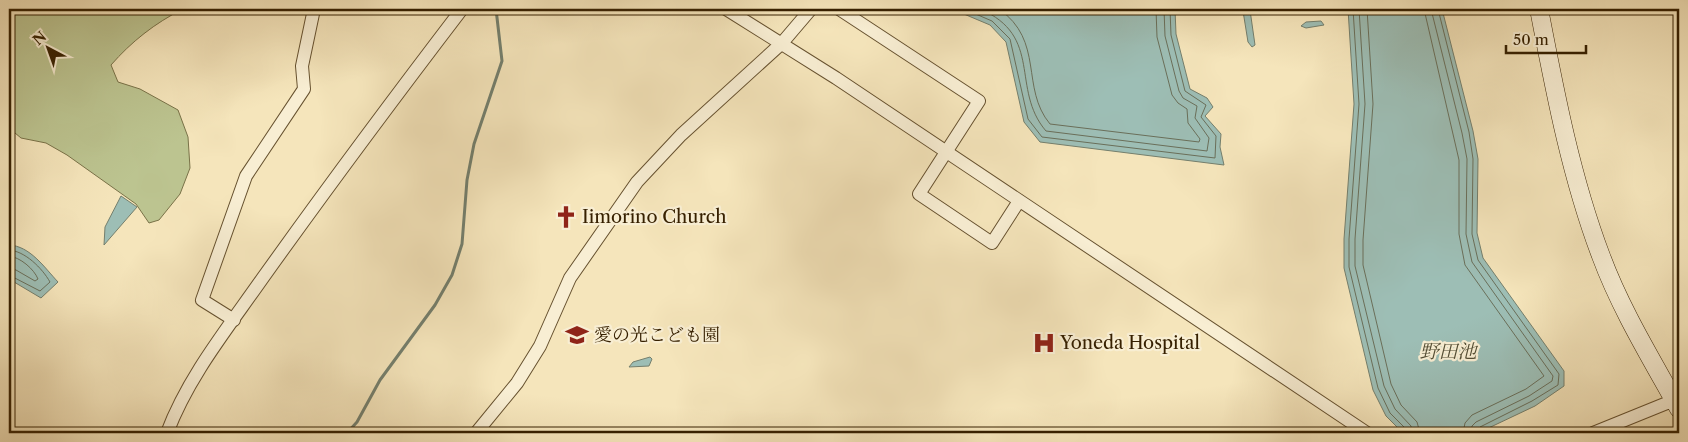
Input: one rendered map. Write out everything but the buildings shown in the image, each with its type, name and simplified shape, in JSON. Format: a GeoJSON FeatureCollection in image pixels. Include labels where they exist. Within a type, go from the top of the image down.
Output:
{"type":"FeatureCollection","features":[{"type":"Feature","properties":{"kind":"main road"},"geometry":{"type":"LineString","coordinates":[[1539,9],[1570,155],[1602,257],[1642,342],[1677,406]]}},
{"type":"Feature","properties":{"kind":"street"},"geometry":{"type":"LineString","coordinates":[[234,320],[202,300],[246,176],[304,89],[302,66],[314,9]]}},
{"type":"Feature","properties":{"kind":"street"},"geometry":{"type":"LineString","coordinates":[[167,433],[177,407],[195,376],[307,216],[462,9]]}},
{"type":"Feature","properties":{"kind":"street"},"geometry":{"type":"LineString","coordinates":[[726,9],[782,43],[1367,433]]}},
{"type":"Feature","properties":{"kind":"street"},"geometry":{"type":"LineString","coordinates":[[476,433],[517,383],[540,346],[570,278],[633,188],[681,135],[782,43],[811,9]]}},
{"type":"Feature","properties":{"kind":"street"},"geometry":{"type":"LineString","coordinates":[[840,9],[979,100],[919,194],[992,243],[1019,201]]}},
{"type":"Feature","properties":{"kind":"street"},"geometry":{"type":"LineString","coordinates":[[1593,433],[1667,403],[1677,406]]}},
{"type":"Feature","properties":{"kind":"green space"},"geometry":{"type":"Polygon","coordinates":[[[9,9],[183,9],[163,20],[144,34],[111,65],[118,82],[140,89],[178,110],[188,137],[190,168],[180,194],[159,220],[149,223],[136,204],[67,155],[46,143],[21,138],[9,128],[9,9]]]}},
{"type":"Feature","properties":{"kind":"water"},"geometry":{"type":"Polygon","coordinates":[[[952,9],[1175,9],[1176,34],[1190,89],[1207,98],[1213,107],[1205,116],[1221,134],[1220,147],[1224,165],[1040,142],[1024,122],[1006,42],[990,25],[952,9]]]}},
{"type":"Feature","properties":{"kind":"water","name":"野田池"},"geometry":{"type":"Polygon","coordinates":[[[1348,9],[1442,9],[1473,131],[1478,159],[1477,233],[1483,258],[1564,371],[1564,386],[1535,406],[1478,433],[1403,433],[1386,416],[1373,390],[1344,268],[1344,239],[1354,104],[1348,9]]]}},
{"type":"Feature","properties":{"kind":"water"},"geometry":{"type":"Polygon","coordinates":[[[1250,10],[1255,45],[1252,47],[1248,42],[1243,11],[1250,10]]]}},
{"type":"Feature","properties":{"kind":"water"},"geometry":{"type":"Polygon","coordinates":[[[1321,21],[1324,25],[1306,28],[1301,26],[1306,22],[1321,21]]]}},
{"type":"Feature","properties":{"kind":"water"},"geometry":{"type":"Polygon","coordinates":[[[121,196],[137,207],[104,245],[105,227],[121,196]]]}},
{"type":"Feature","properties":{"kind":"water"},"geometry":{"type":"Polygon","coordinates":[[[9,245],[17,246],[30,253],[58,282],[41,298],[9,279],[9,245]]]}},
{"type":"Feature","properties":{"kind":"water"},"geometry":{"type":"Polygon","coordinates":[[[650,357],[652,359],[649,366],[629,367],[633,362],[650,357]]]}},
{"type":"Feature","properties":{"kind":"waterway"},"geometry":{"type":"LineString","coordinates":[[347,433],[357,422],[380,380],[435,305],[452,275],[462,244],[467,180],[474,144],[502,61],[496,9]]}},
{"type":"Feature","properties":{"kind":"place","name":"Iimorino Church"},"geometry":{"type":"Point","coordinates":[566,217]}},
{"type":"Feature","properties":{"kind":"place","name":"愛の光こども園"},"geometry":{"type":"Point","coordinates":[577,335]}},
{"type":"Feature","properties":{"kind":"place","name":"Yoneda Hospital"},"geometry":{"type":"Point","coordinates":[1044,343]}}]}
